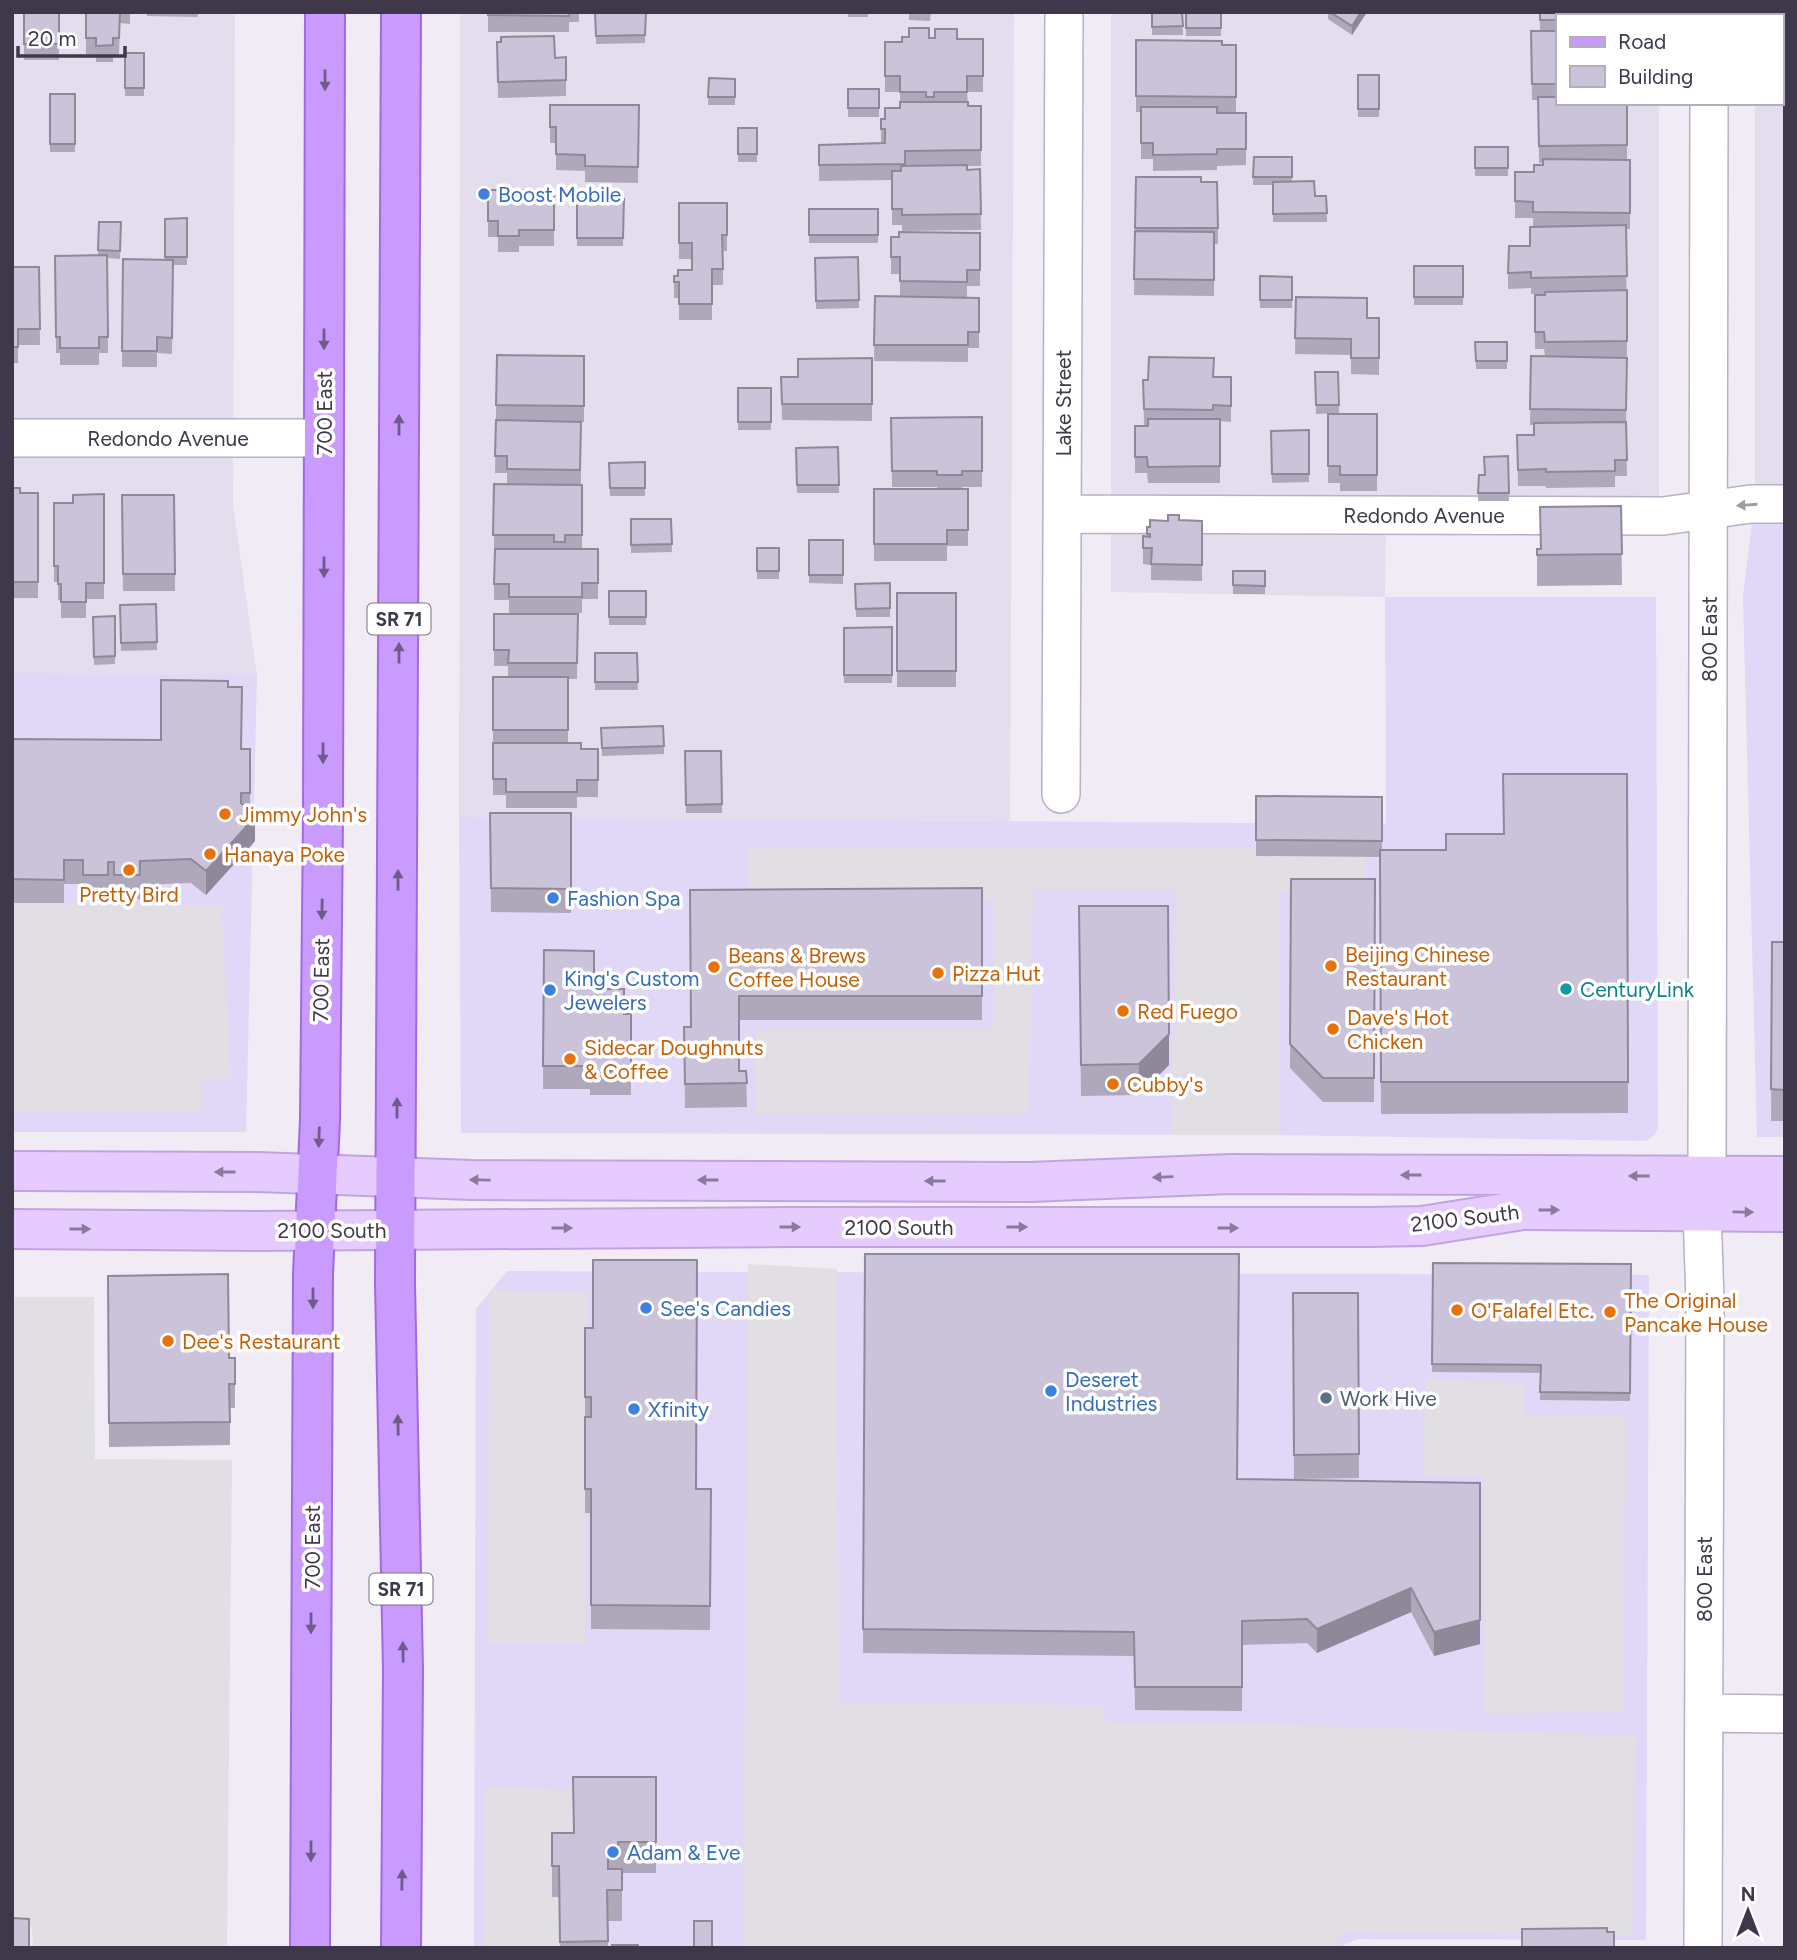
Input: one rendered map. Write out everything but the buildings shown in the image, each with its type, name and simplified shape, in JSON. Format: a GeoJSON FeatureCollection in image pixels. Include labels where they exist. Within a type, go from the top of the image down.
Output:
{"type":"FeatureCollection","features":[{"type":"Feature","properties":{"kind":"main road","name":"700 East"},"geometry":{"type":"LineString","coordinates":[[310,1948],[315,1229],[323,817],[326,12]]}},
{"type":"Feature","properties":{"kind":"main road","name":"SR 71"},"geometry":{"type":"LineString","coordinates":[[401,12],[396,1176],[403,1670],[401,1948]]}},
{"type":"Feature","properties":{"kind":"main road","name":"2100 South"},"geometry":{"type":"LineString","coordinates":[[12,1171],[318,1174],[471,1180],[1030,1182],[1231,1174],[1704,1193],[1785,1212]]}},
{"type":"Feature","properties":{"kind":"main road","name":"2100 South"},"geometry":{"type":"LineString","coordinates":[[12,1229],[1422,1226],[1523,1210],[1704,1193],[1785,1176]]}},
{"type":"Feature","properties":{"kind":"street","name":"Lake Street"},"geometry":{"type":"LineString","coordinates":[[1061,794],[1064,12]]}},
{"type":"Feature","properties":{"kind":"street","name":"800 East"},"geometry":{"type":"LineString","coordinates":[[1703,1948],[1709,105]]}},
{"type":"Feature","properties":{"kind":"street","name":"Redondo Avenue"},"geometry":{"type":"LineString","coordinates":[[12,438],[324,438]]}},
{"type":"Feature","properties":{"kind":"street","name":"Redondo Avenue"},"geometry":{"type":"LineString","coordinates":[[1063,514],[1663,516],[1751,504],[1785,505]]}},
{"type":"Feature","properties":{"kind":"street"},"geometry":{"type":"LineString","coordinates":[[1704,1713],[1785,1714]]}},
{"type":"Feature","properties":{"kind":"shaded area"},"geometry":{"type":"Polygon","coordinates":[[[12,12],[235,12],[233,505],[257,674],[12,673],[12,12]]]}},
{"type":"Feature","properties":{"kind":"shaded area"},"geometry":{"type":"Polygon","coordinates":[[[460,12],[1014,12],[1010,821],[459,817],[460,12]]]}},
{"type":"Feature","properties":{"kind":"shaded area"},"geometry":{"type":"Polygon","coordinates":[[[1111,12],[1659,12],[1556,14],[1556,105],[1659,105],[1659,507],[1386,506],[1385,597],[1111,592],[1111,12]]]}},
{"type":"Feature","properties":{"kind":"shaded area"},"geometry":{"type":"Polygon","coordinates":[[[1785,12],[1785,497],[1755,497],[1755,105],[1783,105],[1783,14],[1755,14],[1785,12]]]}},
{"type":"Feature","properties":{"kind":"shaded area"},"geometry":{"type":"Polygon","coordinates":[[[1755,497],[1785,497],[1785,1137],[1757,1137],[1743,596],[1755,497]]]}},
{"type":"Feature","properties":{"kind":"shaded area"},"geometry":{"type":"Polygon","coordinates":[[[1385,597],[1656,597],[1658,1128],[1646,1141],[1279,1135],[461,1133],[459,817],[1386,824],[1385,597]]]}},
{"type":"Feature","properties":{"kind":"shaded area"},"geometry":{"type":"Polygon","coordinates":[[[12,673],[257,674],[246,1132],[12,1132],[12,673]]]}},
{"type":"Feature","properties":{"kind":"shaded area"},"geometry":{"type":"Polygon","coordinates":[[[749,847],[1366,847],[1366,891],[1279,891],[1279,1135],[1171,1135],[1175,890],[1033,889],[1029,1113],[755,1113],[755,1030],[993,1030],[993,900],[749,900],[749,847]]]}},
{"type":"Feature","properties":{"kind":"shaded area"},"geometry":{"type":"Polygon","coordinates":[[[12,903],[221,906],[231,1080],[202,1081],[201,1112],[12,1111],[12,903]]]}},
{"type":"Feature","properties":{"kind":"shaded area"},"geometry":{"type":"Polygon","coordinates":[[[748,1264],[837,1269],[839,1703],[1101,1705],[1106,1723],[1233,1723],[1635,1736],[1632,1935],[1347,1932],[1330,1948],[743,1948],[748,1264]]]}},
{"type":"Feature","properties":{"kind":"shaded area"},"geometry":{"type":"Polygon","coordinates":[[[507,1271],[1649,1275],[1646,1940],[1357,1939],[1338,1948],[474,1948],[476,1309],[507,1271]]]}},
{"type":"Feature","properties":{"kind":"shaded area"},"geometry":{"type":"Polygon","coordinates":[[[489,1291],[587,1292],[586,1643],[488,1643],[489,1291]]]}},
{"type":"Feature","properties":{"kind":"shaded area"},"geometry":{"type":"Polygon","coordinates":[[[12,1297],[94,1297],[95,1459],[232,1460],[227,1948],[33,1948],[32,1927],[12,1926],[12,1297]]]}},
{"type":"Feature","properties":{"kind":"shaded area"},"geometry":{"type":"Polygon","coordinates":[[[1426,1380],[1523,1383],[1524,1415],[1625,1415],[1624,1712],[1485,1713],[1484,1476],[1422,1476],[1426,1380]]]}},
{"type":"Feature","properties":{"kind":"shaded area"},"geometry":{"type":"Polygon","coordinates":[[[485,1787],[571,1790],[574,1864],[559,1897],[560,1948],[484,1948],[485,1787]]]}},
{"type":"Feature","properties":{"kind":"place","name":"Boost Mobile"},"geometry":{"type":"Point","coordinates":[484,194]}},
{"type":"Feature","properties":{"kind":"place","name":"Jimmy John's"},"geometry":{"type":"Point","coordinates":[225,814]}},
{"type":"Feature","properties":{"kind":"place","name":"Hanaya Poke"},"geometry":{"type":"Point","coordinates":[210,854]}},
{"type":"Feature","properties":{"kind":"place","name":"Pretty Bird"},"geometry":{"type":"Point","coordinates":[129,870]}},
{"type":"Feature","properties":{"kind":"place","name":"Fashion Spa"},"geometry":{"type":"Point","coordinates":[553,898]}},
{"type":"Feature","properties":{"kind":"place","name":"Beijing Chinese Restaurant"},"geometry":{"type":"Point","coordinates":[1331,966]}},
{"type":"Feature","properties":{"kind":"place","name":"Beans & Brews Coffee House"},"geometry":{"type":"Point","coordinates":[714,967]}},
{"type":"Feature","properties":{"kind":"place","name":"Pizza Hut"},"geometry":{"type":"Point","coordinates":[938,973]}},
{"type":"Feature","properties":{"kind":"place","name":"CenturyLink"},"geometry":{"type":"Point","coordinates":[1566,989]}},
{"type":"Feature","properties":{"kind":"place","name":"King's Custom Jewelers"},"geometry":{"type":"Point","coordinates":[550,990]}},
{"type":"Feature","properties":{"kind":"place","name":"Red Fuego"},"geometry":{"type":"Point","coordinates":[1123,1011]}},
{"type":"Feature","properties":{"kind":"place","name":"Dave's Hot Chicken"},"geometry":{"type":"Point","coordinates":[1333,1029]}},
{"type":"Feature","properties":{"kind":"place","name":"Sidecar Doughnuts & Coffee"},"geometry":{"type":"Point","coordinates":[570,1059]}},
{"type":"Feature","properties":{"kind":"place","name":"Cubby's"},"geometry":{"type":"Point","coordinates":[1113,1084]}},
{"type":"Feature","properties":{"kind":"place","name":"See's Candies"},"geometry":{"type":"Point","coordinates":[646,1308]}},
{"type":"Feature","properties":{"kind":"place","name":"O'Falafel Etc."},"geometry":{"type":"Point","coordinates":[1457,1310]}},
{"type":"Feature","properties":{"kind":"place","name":"The Original Pancake House"},"geometry":{"type":"Point","coordinates":[1610,1312]}},
{"type":"Feature","properties":{"kind":"place","name":"Dee's Restaurant"},"geometry":{"type":"Point","coordinates":[168,1341]}},
{"type":"Feature","properties":{"kind":"place","name":"Deseret Industries"},"geometry":{"type":"Point","coordinates":[1051,1391]}},
{"type":"Feature","properties":{"kind":"place","name":"Work Hive"},"geometry":{"type":"Point","coordinates":[1326,1398]}},
{"type":"Feature","properties":{"kind":"place","name":"Xfinity"},"geometry":{"type":"Point","coordinates":[634,1409]}},
{"type":"Feature","properties":{"kind":"place","name":"Adam & Eve"},"geometry":{"type":"Point","coordinates":[613,1852]}}]}
